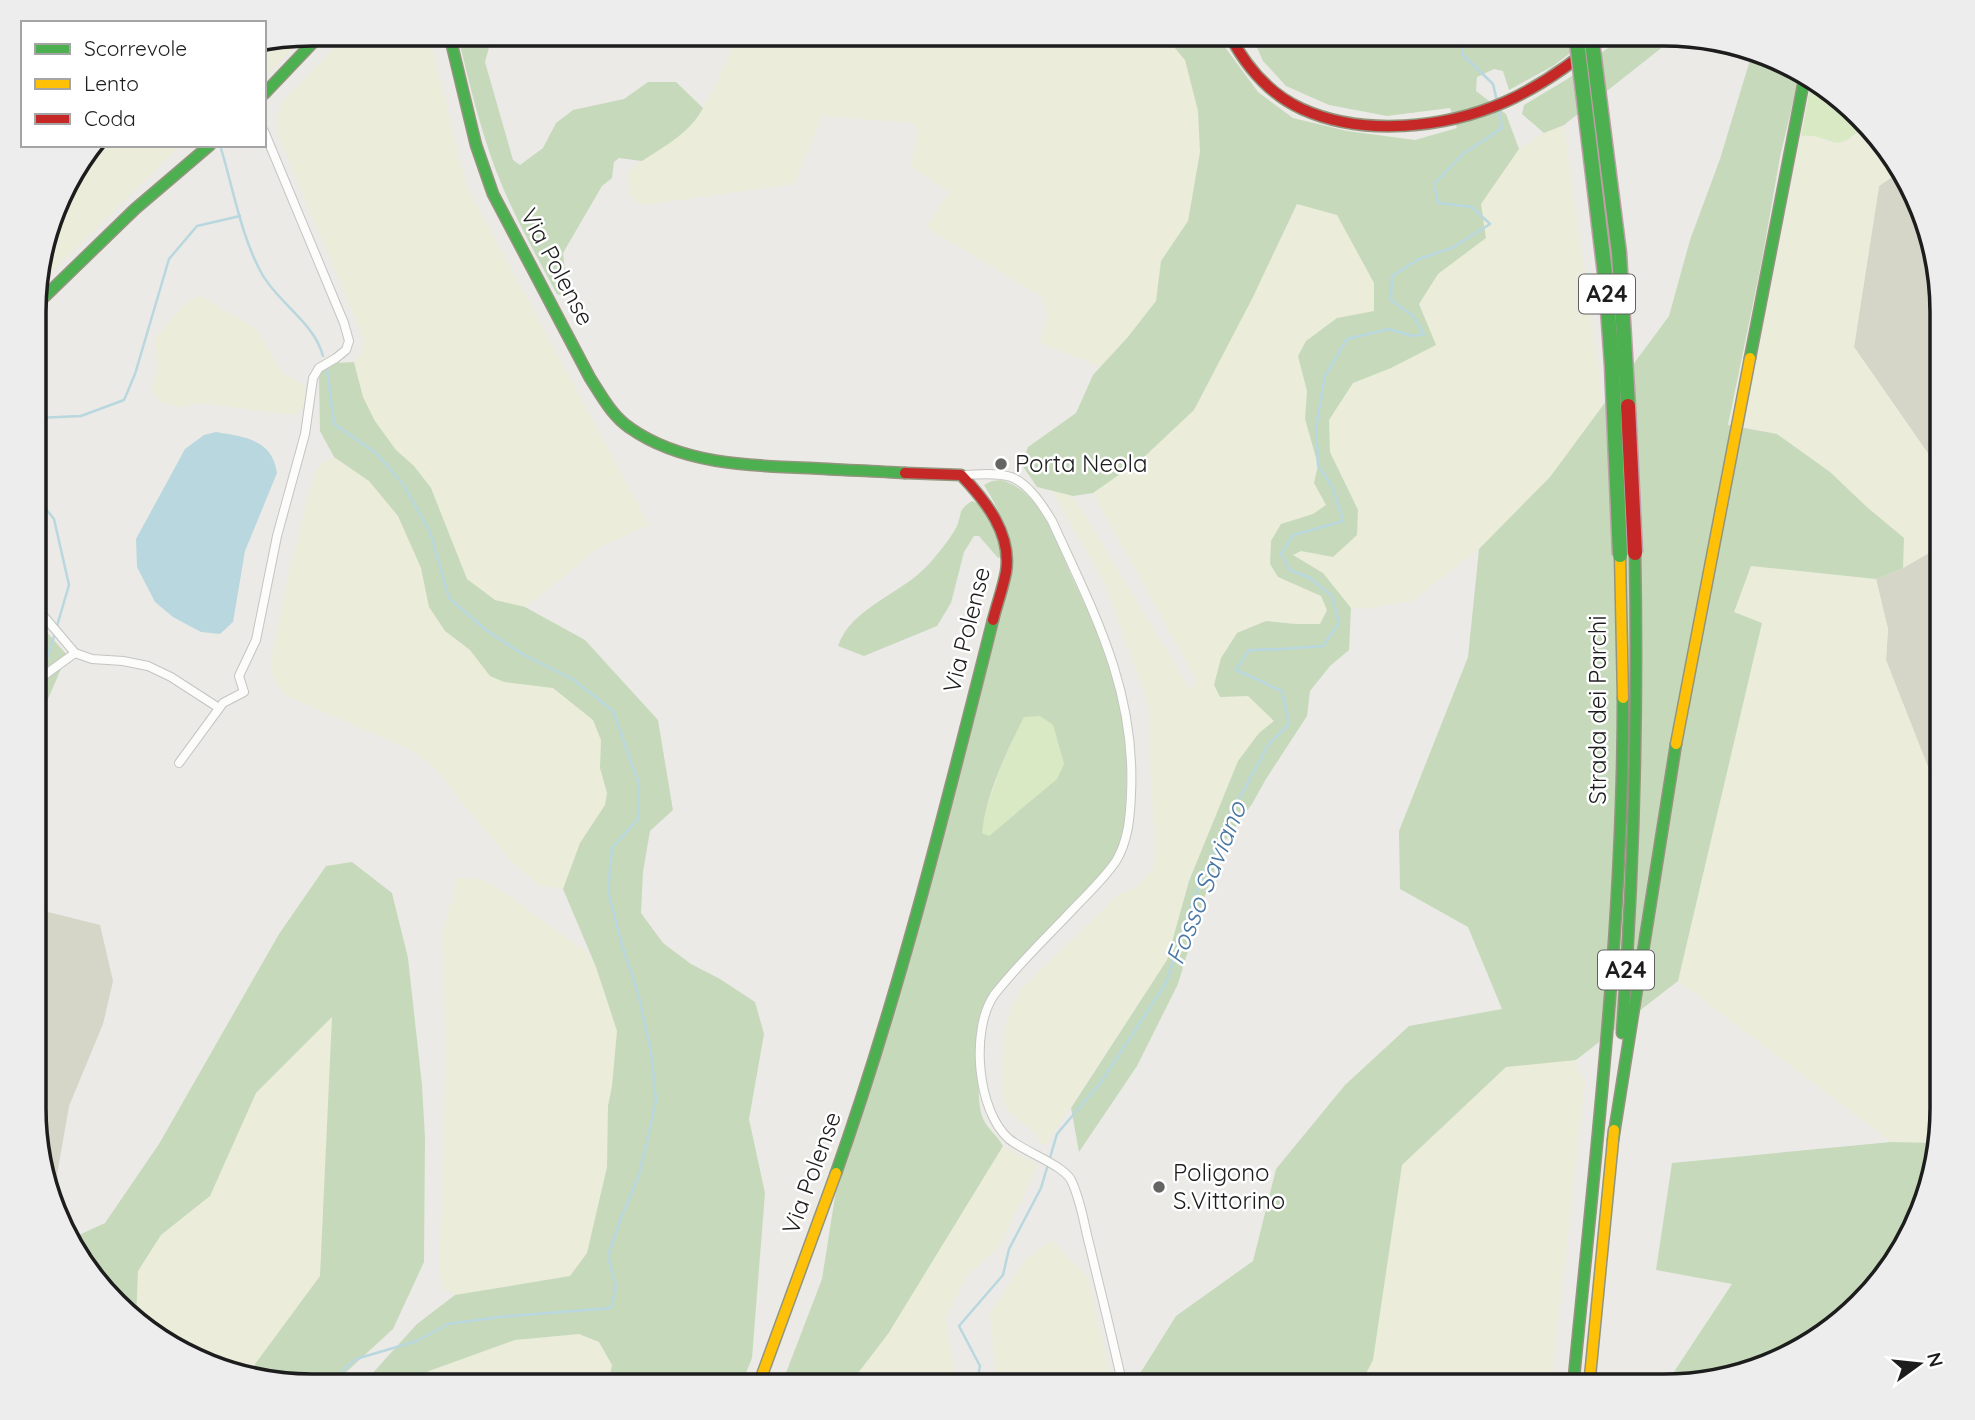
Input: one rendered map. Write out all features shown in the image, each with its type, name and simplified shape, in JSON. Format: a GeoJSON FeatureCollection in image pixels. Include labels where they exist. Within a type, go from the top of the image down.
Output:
{"type":"FeatureCollection","features":[{"type":"Feature","properties":{"kind":"main road"},"geometry":{"type":"LineString","coordinates":[[266,92],[310,46]]}},
{"type":"Feature","properties":{"kind":"main road","name":"Via Polense"},"geometry":{"type":"LineString","coordinates":[[452,46],[476,145],[498,204],[590,378],[626,425],[640,435],[671,449],[730,461],[780,467],[961,475],[984,499],[998,524],[1007,554],[1006,570],[956,769],[881,1037],[838,1170],[762,1375]]}},
{"type":"Feature","properties":{"kind":"main road"},"geometry":{"type":"LineString","coordinates":[[1236,46],[1260,79],[1285,100],[1311,113],[1338,120],[1385,125],[1422,123],[1489,108],[1530,90],[1567,67],[1592,46]]}},
{"type":"Feature","properties":{"kind":"main road","name":"Strada dei Parchi"},"geometry":{"type":"LineString","coordinates":[[1577,46],[1606,282],[1638,694],[1626,977],[1591,1375]]}},
{"type":"Feature","properties":{"kind":"main road","name":"Strada dei Parchi"},"geometry":{"type":"LineString","coordinates":[[1574,1375],[1614,956],[1628,554],[1626,359],[1619,253],[1593,46]]}},
{"type":"Feature","properties":{"kind":"main road"},"geometry":{"type":"LineString","coordinates":[[1613,1140],[1673,759],[1803,85]]}},
{"type":"Feature","properties":{"kind":"main road"},"geometry":{"type":"LineString","coordinates":[[46,295],[135,209],[208,147]]}},
{"type":"Feature","properties":{"kind":"street"},"geometry":{"type":"LineString","coordinates":[[179,763],[223,703],[244,692],[239,676],[256,640],[277,536],[305,434],[313,378],[319,368],[346,350],[349,341],[344,323],[266,136]]}},
{"type":"Feature","properties":{"kind":"street"},"geometry":{"type":"LineString","coordinates":[[961,475],[1002,475],[1013,478],[1030,491],[1047,513],[1109,649],[1130,737],[1132,780],[1129,822],[1119,855],[1096,886],[1000,987],[987,1006],[983,1018],[981,1069],[989,1107],[994,1120],[1006,1136],[1065,1172],[1071,1182],[1081,1210],[1121,1375]]}},
{"type":"Feature","properties":{"kind":"street"},"geometry":{"type":"LineString","coordinates":[[46,619],[75,653],[92,659],[148,666],[171,677],[219,708]]}},
{"type":"Feature","properties":{"kind":"street"},"geometry":{"type":"LineString","coordinates":[[46,674],[75,653]]}},
{"type":"Feature","properties":{"kind":"shaded area"},"geometry":{"type":"Polygon","coordinates":[[[1894,178],[1915,226],[1924,259],[1930,311],[1930,456],[1854,347],[1879,186],[1894,178]]]}},
{"type":"Feature","properties":{"kind":"shaded area"},"geometry":{"type":"Polygon","coordinates":[[[1930,552],[1930,772],[1886,660],[1888,629],[1876,579],[1930,552]]]}},
{"type":"Feature","properties":{"kind":"shaded area"},"geometry":{"type":"Polygon","coordinates":[[[46,912],[100,925],[113,981],[103,1024],[69,1106],[57,1175],[60,1193],[51,1161],[46,1126],[46,912]]]}},
{"type":"Feature","properties":{"kind":"green space"},"geometry":{"type":"Polygon","coordinates":[[[295,46],[266,75],[266,50],[295,46]]]}},
{"type":"Feature","properties":{"kind":"green space"},"geometry":{"type":"Polygon","coordinates":[[[336,46],[432,46],[466,184],[649,525],[598,548],[525,607],[495,600],[467,579],[431,488],[414,466],[396,450],[375,421],[363,397],[354,362],[361,354],[364,340],[278,135],[276,120],[281,103],[336,46]]]}},
{"type":"Feature","properties":{"kind":"green space"},"geometry":{"type":"Polygon","coordinates":[[[460,46],[489,46],[485,62],[513,160],[520,165],[543,148],[556,123],[573,110],[624,99],[648,82],[676,82],[703,108],[684,132],[642,161],[619,158],[614,162],[612,178],[602,186],[563,253],[566,281],[563,296],[557,294],[503,188],[460,46]]]}},
{"type":"Feature","properties":{"kind":"green space"},"geometry":{"type":"Polygon","coordinates":[[[1173,46],[1185,60],[1198,111],[1200,152],[1188,221],[1161,261],[1157,301],[1100,367],[1040,343],[1048,312],[1042,297],[926,227],[949,192],[911,167],[917,132],[914,123],[822,116],[794,184],[643,205],[631,198],[627,181],[629,170],[688,129],[696,120],[716,85],[732,48],[1173,46]]]}},
{"type":"Feature","properties":{"kind":"green space"},"geometry":{"type":"Polygon","coordinates":[[[1173,46],[1224,46],[1258,92],[1293,118],[1347,131],[1415,140],[1457,128],[1450,108],[1387,116],[1329,105],[1286,86],[1263,61],[1256,46],[1580,46],[1553,66],[1509,90],[1503,71],[1494,69],[1477,77],[1476,91],[1506,114],[1519,149],[1481,204],[1486,238],[1438,274],[1419,304],[1436,345],[1391,368],[1353,383],[1329,420],[1330,452],[1358,510],[1357,535],[1333,557],[1301,551],[1293,555],[1323,573],[1351,608],[1349,650],[1330,666],[1310,691],[1307,716],[1252,804],[1225,841],[1203,901],[1178,984],[1137,1066],[1079,1152],[1071,1108],[1167,960],[1189,881],[1238,761],[1259,733],[1274,721],[1248,696],[1220,697],[1214,685],[1221,658],[1237,633],[1266,621],[1320,624],[1327,610],[1321,596],[1278,577],[1270,564],[1271,541],[1281,524],[1313,514],[1326,505],[1314,483],[1318,465],[1305,419],[1307,391],[1298,356],[1306,341],[1337,318],[1374,311],[1374,283],[1337,215],[1297,204],[1252,299],[1194,410],[1143,458],[1093,493],[1073,496],[1037,487],[1022,465],[1028,447],[1076,413],[1093,375],[1156,301],[1161,261],[1188,221],[1200,152],[1198,111],[1185,60],[1173,46]]]}},
{"type":"Feature","properties":{"kind":"green space"},"geometry":{"type":"Polygon","coordinates":[[[1610,46],[1664,46],[1564,125],[1544,133],[1522,114],[1524,105],[1569,78],[1610,46]]]}},
{"type":"Feature","properties":{"kind":"green space"},"geometry":{"type":"Polygon","coordinates":[[[1750,60],[1798,81],[1780,157],[1728,425],[1777,434],[1830,472],[1904,538],[1903,568],[1876,579],[1751,566],[1734,612],[1762,623],[1678,981],[1576,1060],[1506,1067],[1402,1165],[1373,1360],[1365,1375],[1139,1375],[1176,1316],[1253,1261],[1276,1169],[1345,1085],[1409,1026],[1502,1009],[1468,927],[1400,889],[1399,831],[1468,657],[1479,549],[1550,477],[1669,316],[1690,240],[1720,159],[1750,60]]]}},
{"type":"Feature","properties":{"kind":"green space"},"geometry":{"type":"Polygon","coordinates":[[[1810,89],[1826,100],[1859,131],[1838,143],[1801,136],[1810,89]]]}},
{"type":"Feature","properties":{"kind":"green space"},"geometry":{"type":"Polygon","coordinates":[[[1564,125],[1602,407],[1550,477],[1479,549],[1412,601],[1364,609],[1351,608],[1323,573],[1292,555],[1300,551],[1333,557],[1358,510],[1330,452],[1329,420],[1353,383],[1372,375],[1429,326],[1419,304],[1438,274],[1486,238],[1481,204],[1519,149],[1544,133],[1564,125]]]}},
{"type":"Feature","properties":{"kind":"green space"},"geometry":{"type":"Polygon","coordinates":[[[1859,131],[1893,176],[1879,186],[1854,347],[1930,456],[1930,552],[1903,568],[1904,538],[1830,472],[1777,434],[1744,426],[1801,136],[1813,135],[1832,143],[1846,142],[1859,131]]]}},
{"type":"Feature","properties":{"kind":"green space"},"geometry":{"type":"Polygon","coordinates":[[[102,147],[179,147],[48,275],[66,210],[81,178],[102,147]]]}},
{"type":"Feature","properties":{"kind":"green space"},"geometry":{"type":"Polygon","coordinates":[[[1298,204],[1337,215],[1374,283],[1374,311],[1337,318],[1298,355],[1307,391],[1305,419],[1318,465],[1314,483],[1327,505],[1313,514],[1281,524],[1271,541],[1270,564],[1278,577],[1321,596],[1327,610],[1321,624],[1266,621],[1236,633],[1221,658],[1220,697],[1248,696],[1275,721],[1259,733],[1189,881],[1167,960],[1047,1143],[1040,1144],[1037,1135],[1009,1112],[1003,1101],[1001,1076],[1005,1027],[1010,1011],[1021,989],[1119,894],[1135,888],[1154,868],[1155,831],[1149,707],[1104,582],[1052,491],[1073,496],[1190,689],[1196,680],[1093,493],[1143,458],[1194,410],[1298,204]]]}},
{"type":"Feature","properties":{"kind":"green space"},"geometry":{"type":"Polygon","coordinates":[[[201,296],[256,329],[282,373],[303,385],[306,393],[305,404],[300,412],[291,415],[202,403],[179,407],[159,401],[151,388],[158,368],[154,339],[185,304],[201,296]]]}},
{"type":"Feature","properties":{"kind":"green space"},"geometry":{"type":"Polygon","coordinates":[[[354,362],[363,397],[375,421],[396,450],[414,466],[431,488],[467,579],[495,600],[525,607],[585,640],[658,720],[673,810],[650,831],[643,872],[641,913],[663,943],[691,964],[755,1002],[764,1034],[749,1119],[765,1193],[752,1358],[745,1375],[610,1375],[612,1365],[599,1342],[579,1334],[515,1340],[424,1375],[371,1375],[417,1324],[455,1295],[570,1276],[587,1253],[607,1167],[608,1106],[617,1031],[596,967],[563,889],[580,843],[605,805],[607,793],[600,768],[601,740],[593,720],[553,688],[504,682],[490,676],[470,650],[445,631],[429,607],[421,568],[398,516],[369,481],[334,457],[320,431],[319,378],[322,369],[334,363],[354,362]]]}},
{"type":"Feature","properties":{"kind":"green space"},"geometry":{"type":"Polygon","coordinates":[[[334,457],[369,481],[398,516],[421,568],[429,607],[445,631],[504,682],[553,688],[593,720],[601,740],[600,768],[607,793],[605,805],[580,843],[563,889],[540,886],[511,861],[436,769],[415,752],[287,696],[277,686],[271,672],[272,654],[290,568],[314,474],[323,462],[334,457]]]}},
{"type":"Feature","properties":{"kind":"green space"},"geometry":{"type":"Polygon","coordinates":[[[1001,480],[1015,486],[1038,507],[1097,632],[1114,682],[1124,734],[1126,799],[1123,832],[1105,869],[1005,976],[984,1003],[977,1034],[980,1106],[984,1120],[1003,1146],[888,1334],[856,1375],[785,1375],[822,1279],[837,1184],[960,771],[1013,568],[1004,525],[984,485],[1001,480]],[[1040,716],[1024,717],[993,788],[982,833],[989,836],[1057,779],[1064,764],[1053,725],[1040,716]]]}},
{"type":"Feature","properties":{"kind":"green space"},"geometry":{"type":"Polygon","coordinates":[[[972,501],[983,505],[1002,541],[1004,556],[998,558],[979,536],[974,536],[964,552],[951,603],[937,626],[864,656],[838,646],[844,633],[864,612],[915,577],[930,563],[953,532],[962,510],[972,501]]]}},
{"type":"Feature","properties":{"kind":"green space"},"geometry":{"type":"Polygon","coordinates":[[[1751,566],[1876,579],[1888,629],[1886,660],[1930,772],[1930,1109],[1927,1143],[1891,1142],[1678,981],[1762,624],[1734,612],[1751,566]]]}},
{"type":"Feature","properties":{"kind":"green space"},"geometry":{"type":"Polygon","coordinates":[[[46,631],[67,655],[46,704],[46,631]]]}},
{"type":"Feature","properties":{"kind":"green space"},"geometry":{"type":"Polygon","coordinates":[[[1039,715],[1053,725],[1064,764],[1057,780],[989,836],[981,833],[999,773],[1024,716],[1039,715]]]}},
{"type":"Feature","properties":{"kind":"green space"},"geometry":{"type":"Polygon","coordinates":[[[352,862],[392,893],[408,958],[425,1138],[424,1262],[393,1329],[343,1375],[294,1374],[253,1367],[320,1276],[332,1017],[256,1093],[210,1196],[161,1235],[138,1271],[136,1309],[100,1271],[78,1236],[105,1223],[159,1144],[279,934],[326,866],[352,862]]]}},
{"type":"Feature","properties":{"kind":"green space"},"geometry":{"type":"Polygon","coordinates":[[[455,878],[481,879],[585,951],[596,967],[617,1031],[608,1106],[607,1167],[587,1253],[570,1276],[455,1295],[444,1289],[439,1272],[446,1051],[442,933],[454,894],[455,878]]]}},
{"type":"Feature","properties":{"kind":"green space"},"geometry":{"type":"Polygon","coordinates":[[[332,1016],[320,1276],[253,1367],[194,1347],[164,1330],[136,1309],[138,1271],[161,1235],[210,1196],[256,1093],[332,1016]]]}},
{"type":"Feature","properties":{"kind":"green space"},"geometry":{"type":"Polygon","coordinates":[[[1576,1060],[1585,1084],[1552,1375],[1365,1375],[1373,1360],[1402,1165],[1507,1066],[1576,1060]]]}},
{"type":"Feature","properties":{"kind":"green space"},"geometry":{"type":"Polygon","coordinates":[[[1891,1142],[1927,1143],[1915,1194],[1894,1242],[1875,1271],[1839,1309],[1797,1339],[1765,1354],[1716,1369],[1672,1375],[1732,1284],[1656,1270],[1672,1163],[1891,1142]]]}},
{"type":"Feature","properties":{"kind":"green space"},"geometry":{"type":"Polygon","coordinates":[[[1003,1146],[1038,1165],[999,1247],[967,1276],[946,1318],[955,1375],[856,1375],[888,1334],[1003,1146]]]}},
{"type":"Feature","properties":{"kind":"green space"},"geometry":{"type":"Polygon","coordinates":[[[1052,1240],[1089,1279],[1110,1375],[996,1375],[990,1314],[1024,1261],[1052,1240]]]}},
{"type":"Feature","properties":{"kind":"green space"},"geometry":{"type":"Polygon","coordinates":[[[579,1334],[599,1342],[612,1365],[610,1375],[424,1375],[515,1340],[579,1334]]]}},
{"type":"Feature","properties":{"kind":"water"},"geometry":{"type":"Polygon","coordinates":[[[216,432],[247,438],[263,446],[274,462],[277,473],[245,551],[233,622],[220,634],[201,632],[173,617],[155,602],[137,567],[136,539],[185,449],[204,435],[216,432]]]}},
{"type":"Feature","properties":{"kind":"waterway","name":"Fosso Saviano"},"geometry":{"type":"LineString","coordinates":[[1462,46],[1463,55],[1493,84],[1497,101]]}},
{"type":"Feature","properties":{"kind":"waterway","name":"Fosso Saviano"},"geometry":{"type":"LineString","coordinates":[[978,1375],[980,1366],[959,1326],[1003,1275],[1009,1249],[1041,1188],[1057,1134],[1101,1082],[1166,983],[1192,903],[1222,830],[1268,745],[1289,724],[1282,691],[1236,670],[1249,650],[1323,646],[1339,623],[1332,596],[1310,578],[1290,570],[1281,553],[1294,535],[1343,521],[1333,488],[1318,465],[1316,427],[1325,376],[1347,339],[1389,329],[1412,336],[1424,334],[1413,316],[1391,300],[1392,276],[1419,259],[1452,248],[1490,224],[1472,207],[1438,203],[1434,184],[1463,154],[1502,128],[1499,111]]}},
{"type":"Feature","properties":{"kind":"waterway"},"geometry":{"type":"LineString","coordinates":[[221,147],[243,228],[255,260],[269,285],[312,333],[323,356]]}},
{"type":"Feature","properties":{"kind":"waterway"},"geometry":{"type":"LineString","coordinates":[[46,418],[81,416],[124,400],[135,374],[169,259],[197,226],[240,216]]}},
{"type":"Feature","properties":{"kind":"waterway"},"geometry":{"type":"LineString","coordinates":[[327,370],[334,424],[376,453],[403,484],[430,532],[449,598],[486,630],[524,655],[574,680],[613,711],[639,784],[638,819],[612,848],[608,891],[638,993],[651,1052],[656,1101],[639,1175],[608,1256],[616,1287],[611,1308],[448,1324],[417,1341],[356,1359],[343,1370],[342,1375]]}},
{"type":"Feature","properties":{"kind":"waterway"},"geometry":{"type":"LineString","coordinates":[[46,509],[54,519],[69,585],[57,626]]}},
{"type":"Feature","properties":{"kind":"waterway"},"geometry":{"type":"LineString","coordinates":[[46,662],[55,633]]}},
{"type":"Feature","properties":{"kind":"traffic: fast"},"geometry":{"type":"LineString","coordinates":[[266,92],[310,46]]}},
{"type":"Feature","properties":{"kind":"traffic: fast"},"geometry":{"type":"LineString","coordinates":[[452,46],[476,145],[493,194],[590,378],[618,418],[650,440],[671,449],[716,461],[905,473]]}},
{"type":"Feature","properties":{"kind":"traffic: fast"},"geometry":{"type":"LineString","coordinates":[[1577,46],[1606,282],[1620,555]]}},
{"type":"Feature","properties":{"kind":"traffic: fast"},"geometry":{"type":"LineString","coordinates":[[1593,46],[1619,253],[1628,406]]}},
{"type":"Feature","properties":{"kind":"traffic: fast"},"geometry":{"type":"LineString","coordinates":[[1750,358],[1803,85]]}},
{"type":"Feature","properties":{"kind":"traffic: fast"},"geometry":{"type":"LineString","coordinates":[[46,295],[135,209],[208,147]]}},
{"type":"Feature","properties":{"kind":"traffic: fast"},"geometry":{"type":"LineString","coordinates":[[1622,1033],[1634,793],[1635,553]]}},
{"type":"Feature","properties":{"kind":"traffic: fast"},"geometry":{"type":"LineString","coordinates":[[836,1173],[901,968],[940,829],[993,620]]}},
{"type":"Feature","properties":{"kind":"traffic: fast"},"geometry":{"type":"LineString","coordinates":[[1574,1375],[1613,957],[1622,785],[1623,698]]}},
{"type":"Feature","properties":{"kind":"traffic: fast"},"geometry":{"type":"LineString","coordinates":[[1613,1140],[1676,744]]}},
{"type":"Feature","properties":{"kind":"traffic: slow"},"geometry":{"type":"LineString","coordinates":[[1676,744],[1750,358]]}},
{"type":"Feature","properties":{"kind":"traffic: slow"},"geometry":{"type":"LineString","coordinates":[[1620,555],[1623,698]]}},
{"type":"Feature","properties":{"kind":"traffic: slow"},"geometry":{"type":"LineString","coordinates":[[1590,1375],[1614,1130]]}},
{"type":"Feature","properties":{"kind":"traffic: slow"},"geometry":{"type":"LineString","coordinates":[[762,1375],[836,1173]]}},
{"type":"Feature","properties":{"kind":"traffic: jam"},"geometry":{"type":"LineString","coordinates":[[1236,46],[1259,78],[1290,103],[1326,118],[1378,126],[1431,123],[1482,111],[1533,88],[1593,46]]}},
{"type":"Feature","properties":{"kind":"traffic: jam"},"geometry":{"type":"LineString","coordinates":[[1628,406],[1635,553]]}},
{"type":"Feature","properties":{"kind":"traffic: jam"},"geometry":{"type":"LineString","coordinates":[[905,473],[961,475],[988,507],[1001,531],[1007,558],[1005,578],[993,620]]}},
{"type":"Feature","properties":{"kind":"place","name":"Porta Neola"},"geometry":{"type":"Point","coordinates":[1001,464]}},
{"type":"Feature","properties":{"kind":"place","name":"Poligono S.Vittorino"},"geometry":{"type":"Point","coordinates":[1159,1187]}}]}
